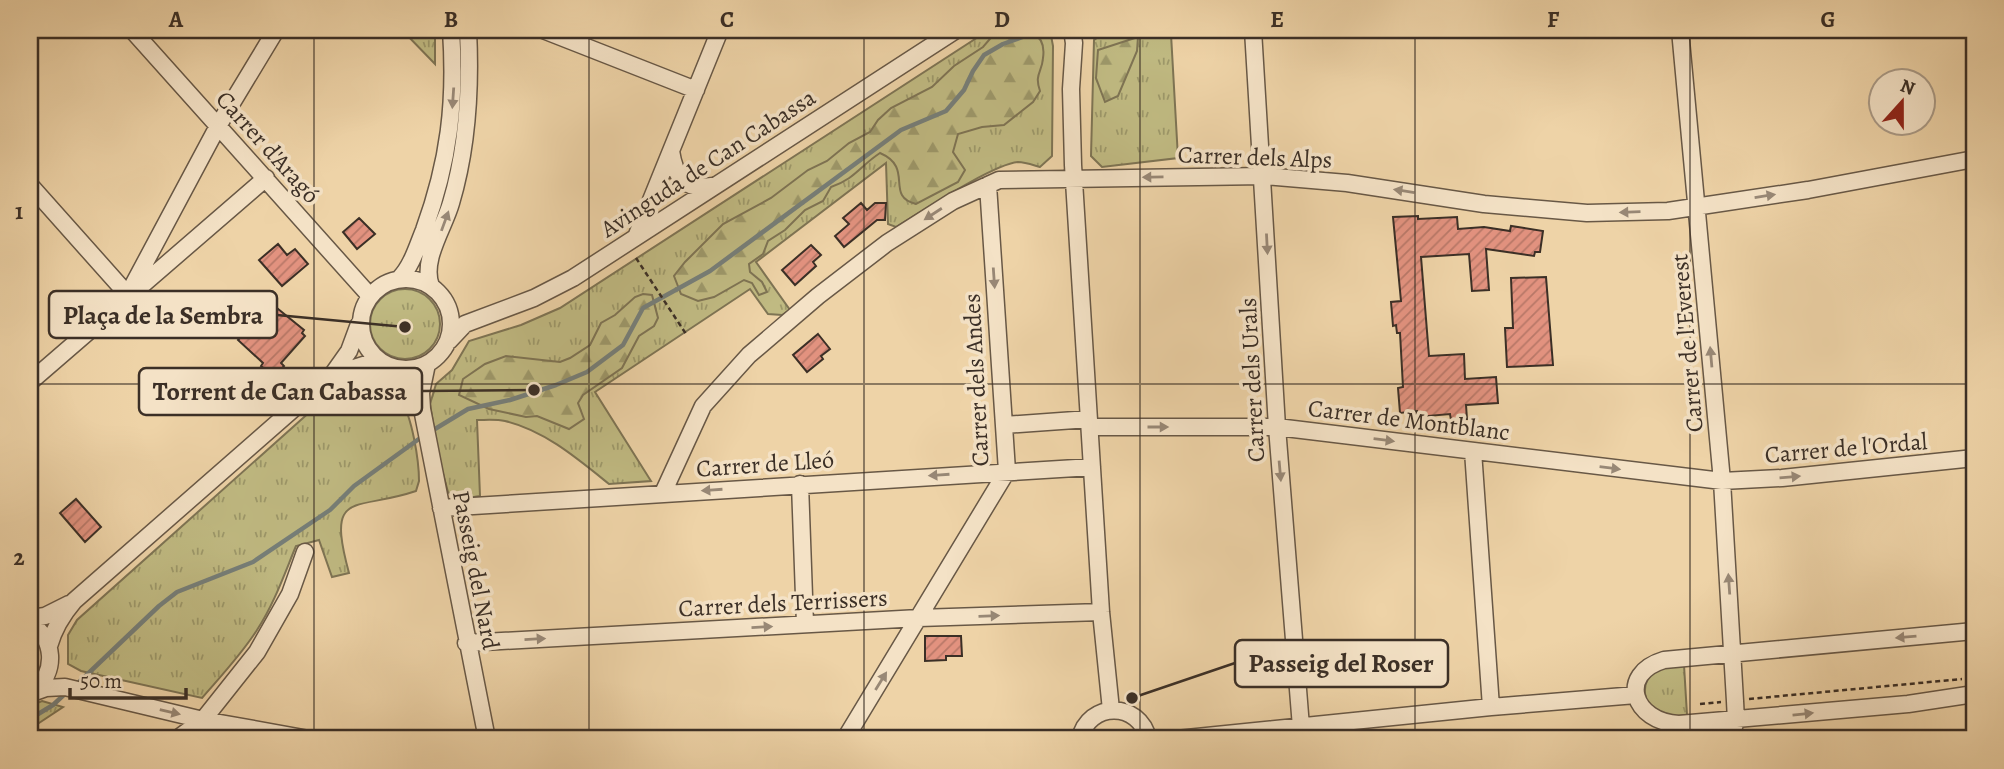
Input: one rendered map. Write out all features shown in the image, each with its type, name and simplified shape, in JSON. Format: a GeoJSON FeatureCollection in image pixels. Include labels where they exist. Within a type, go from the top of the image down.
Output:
{"type":"FeatureCollection","features":[{"type":"Feature","properties":{"kind":"street","name":"Carrer d'Aragó"},"geometry":{"type":"LineString","coordinates":[[132,30],[370,296]]}},
{"type":"Feature","properties":{"kind":"street"},"geometry":{"type":"LineString","coordinates":[[128,295],[218,126],[276,30]]}},
{"type":"Feature","properties":{"kind":"street"},"geometry":{"type":"LineString","coordinates":[[400,278],[415,253],[435,200],[444,164],[454,80],[451,30]]}},
{"type":"Feature","properties":{"kind":"street"},"geometry":{"type":"LineString","coordinates":[[431,286],[428,269],[451,204],[468,121],[471,80],[468,30]]}},
{"type":"Feature","properties":{"kind":"street"},"geometry":{"type":"LineString","coordinates":[[543,30],[696,90]]}},
{"type":"Feature","properties":{"kind":"street"},"geometry":{"type":"LineString","coordinates":[[636,237],[720,30]]}},
{"type":"Feature","properties":{"kind":"street","name":"Avinguda de Can Cabassa"},"geometry":{"type":"LineString","coordinates":[[449,341],[457,330],[534,298],[572,278],[956,30]]}},
{"type":"Feature","properties":{"kind":"street","name":"Carrer dels Urals"},"geometry":{"type":"LineString","coordinates":[[1253,30],[1264,176],[1277,426],[1301,727]]}},
{"type":"Feature","properties":{"kind":"street","name":"Carrer de l'Everest"},"geometry":{"type":"LineString","coordinates":[[1680,30],[1722,481],[1736,721]]}},
{"type":"Feature","properties":{"kind":"street"},"geometry":{"type":"LineString","coordinates":[[1074,34],[1071,89],[1074,178],[1101,612],[1111,710]]}},
{"type":"Feature","properties":{"kind":"street"},"geometry":{"type":"LineString","coordinates":[[671,151],[673,166],[679,178],[700,188],[715,186]]}},
{"type":"Feature","properties":{"kind":"street","name":"Carrer dels Alps"},"geometry":{"type":"LineString","coordinates":[[663,493],[703,406],[749,355],[818,296],[887,243],[953,201],[999,180],[1264,176],[1347,183],[1484,204],[1587,214],[1668,211],[1808,190],[1974,159]]}},
{"type":"Feature","properties":{"kind":"street"},"geometry":{"type":"LineString","coordinates":[[30,382],[266,178]]}},
{"type":"Feature","properties":{"kind":"street"},"geometry":{"type":"LineString","coordinates":[[30,185],[128,295]]}},
{"type":"Feature","properties":{"kind":"street","name":"Carrer dels Andes"},"geometry":{"type":"LineString","coordinates":[[845,739],[1007,471],[988,185]]}},
{"type":"Feature","properties":{"kind":"street"},"geometry":{"type":"LineString","coordinates":[[49,646],[61,617],[74,601],[332,375],[349,351],[362,311],[370,296],[384,283],[400,278],[431,286],[447,302],[477,320]]}},
{"type":"Feature","properties":{"kind":"street"},"geometry":{"type":"LineString","coordinates":[[332,375],[363,365],[412,369],[427,364],[442,353],[449,341],[452,324],[447,302]]}},
{"type":"Feature","properties":{"kind":"street"},"geometry":{"type":"LineString","coordinates":[[359,324],[365,344],[374,357],[391,366]]}},
{"type":"Feature","properties":{"kind":"street","name":"Passeig del Nard"},"geometry":{"type":"LineString","coordinates":[[427,364],[421,393],[422,409],[487,739]]}},
{"type":"Feature","properties":{"kind":"street","name":"Passeig del Nard"},"geometry":{"type":"LineString","coordinates":[[391,366],[415,390],[422,409]]}},
{"type":"Feature","properties":{"kind":"street","name":"Carrer de Montblanc"},"geometry":{"type":"LineString","coordinates":[[1004,425],[1089,423],[1277,426],[1722,481]]}},
{"type":"Feature","properties":{"kind":"street"},"geometry":{"type":"LineString","coordinates":[[1473,451],[1491,707]]}},
{"type":"Feature","properties":{"kind":"street","name":"Carrer de l'Ordal"},"geometry":{"type":"LineString","coordinates":[[1722,481],[1782,478],[1974,458]]}},
{"type":"Feature","properties":{"kind":"street","name":"Carrer de Lleó"},"geometry":{"type":"LineString","coordinates":[[441,508],[1092,467]]}},
{"type":"Feature","properties":{"kind":"street"},"geometry":{"type":"LineString","coordinates":[[800,484],[805,624]]}},
{"type":"Feature","properties":{"kind":"street"},"geometry":{"type":"LineString","coordinates":[[177,739],[203,720],[268,635],[290,594],[305,552]]}},
{"type":"Feature","properties":{"kind":"street"},"geometry":{"type":"LineString","coordinates":[[31,693],[42,684],[49,672],[51,659],[43,634],[30,620],[45,616],[74,601]]}},
{"type":"Feature","properties":{"kind":"street","name":"Carrer dels Terrissers"},"geometry":{"type":"LineString","coordinates":[[466,643],[919,618],[1101,612]]}},
{"type":"Feature","properties":{"kind":"street"},"geometry":{"type":"LineString","coordinates":[[1974,631],[1734,652],[1655,662],[1642,673],[1636,686],[1636,695],[1638,704],[1657,721],[1679,724],[1927,702],[1974,694]]}},
{"type":"Feature","properties":{"kind":"street"},"geometry":{"type":"LineString","coordinates":[[31,693],[46,688],[72,689],[203,720],[309,739]]}},
{"type":"Feature","properties":{"kind":"street"},"geometry":{"type":"LineString","coordinates":[[1177,739],[1636,695]]}},
{"type":"Feature","properties":{"kind":"street"},"geometry":{"type":"LineString","coordinates":[[1080,739],[1091,718],[1111,710],[1120,710],[1136,718],[1148,739]]}},
{"type":"Feature","properties":{"kind":"street"},"geometry":{"type":"LineString","coordinates":[[203,720],[207,739]]}},
{"type":"Feature","properties":{"kind":"street"},"geometry":{"type":"LineString","coordinates":[[1730,739],[1736,721]]}},
{"type":"Feature","properties":{"kind":"path"},"geometry":{"type":"LineString","coordinates":[[636,258],[686,334]]}},
{"type":"Feature","properties":{"kind":"path"},"geometry":{"type":"LineString","coordinates":[[1700,704],[1974,677]]}},
{"type":"Feature","properties":{"kind":"green space"},"geometry":{"type":"Polygon","coordinates":[[[402,30],[435,30],[435,64],[402,30]]]}},
{"type":"Feature","properties":{"kind":"green space"},"geometry":{"type":"Polygon","coordinates":[[[989,30],[1050,30],[1053,46],[1052,156],[1040,167],[1018,162],[992,171],[896,227],[888,224],[886,163],[756,262],[790,310],[782,315],[768,314],[750,289],[595,392],[651,481],[609,484],[560,447],[533,431],[505,421],[477,420],[480,496],[459,498],[448,492],[439,459],[430,404],[436,384],[452,370],[469,341],[521,325],[560,308],[989,30]]]}},
{"type":"Feature","properties":{"kind":"green space"},"geometry":{"type":"Polygon","coordinates":[[[1005,30],[1027,31],[1042,42],[1043,58],[1038,77],[1040,91],[1033,102],[1004,125],[982,127],[958,134],[953,152],[965,170],[958,182],[916,204],[902,195],[896,166],[880,153],[852,176],[831,187],[823,201],[805,210],[785,230],[768,241],[763,254],[749,264],[750,272],[762,282],[767,292],[759,295],[752,283],[744,280],[714,297],[698,301],[681,294],[674,276],[723,224],[771,198],[808,170],[827,161],[849,143],[870,132],[891,108],[932,87],[954,66],[983,47],[995,33],[1005,30]]]}},
{"type":"Feature","properties":{"kind":"green space"},"geometry":{"type":"Polygon","coordinates":[[[1128,30],[1191,30],[1171,34],[1178,158],[1102,167],[1091,156],[1094,40],[1105,33],[1128,30]]]}},
{"type":"Feature","properties":{"kind":"green space"},"geometry":{"type":"Polygon","coordinates":[[[1138,37],[1137,51],[1118,96],[1105,102],[1096,78],[1098,50],[1138,37]]]}},
{"type":"Feature","properties":{"kind":"green space"},"geometry":{"type":"Polygon","coordinates":[[[405,289],[430,299],[440,324],[430,349],[405,359],[380,349],[370,324],[380,299],[405,289]]]}},
{"type":"Feature","properties":{"kind":"green space"},"geometry":{"type":"Polygon","coordinates":[[[643,294],[652,295],[658,318],[654,326],[639,336],[622,368],[583,395],[578,403],[584,419],[569,429],[537,416],[526,417],[489,409],[459,395],[463,379],[485,364],[506,356],[560,362],[570,358],[590,345],[601,323],[643,294]]]}},
{"type":"Feature","properties":{"kind":"green space"},"geometry":{"type":"Polygon","coordinates":[[[370,377],[391,389],[405,408],[414,439],[419,481],[416,491],[361,504],[344,515],[341,527],[349,573],[332,577],[319,540],[296,546],[274,600],[257,630],[238,657],[202,698],[81,671],[68,664],[68,635],[77,620],[343,383],[370,377]]]}},
{"type":"Feature","properties":{"kind":"green space"},"geometry":{"type":"Polygon","coordinates":[[[1684,665],[1687,715],[1669,717],[1658,714],[1646,699],[1647,681],[1659,669],[1684,665]]]}},
{"type":"Feature","properties":{"kind":"green space"},"geometry":{"type":"Polygon","coordinates":[[[42,701],[63,707],[30,729],[30,706],[42,701]]]}},
{"type":"Feature","properties":{"kind":"building"},"geometry":{"type":"Polygon","coordinates":[[[861,203],[867,210],[875,203],[886,203],[885,220],[877,220],[844,247],[835,236],[849,224],[843,218],[861,203]]]}},
{"type":"Feature","properties":{"kind":"building"},"geometry":{"type":"Polygon","coordinates":[[[1418,216],[1418,219],[1457,217],[1458,229],[1484,227],[1510,231],[1511,226],[1543,231],[1540,252],[1535,252],[1534,256],[1486,249],[1489,290],[1472,291],[1469,254],[1421,257],[1429,356],[1464,354],[1465,379],[1496,377],[1498,403],[1466,405],[1467,419],[1451,420],[1450,414],[1417,417],[1417,411],[1400,413],[1398,388],[1403,387],[1400,333],[1397,333],[1396,325],[1393,326],[1391,302],[1401,301],[1393,217],[1418,216]]]}},
{"type":"Feature","properties":{"kind":"building"},"geometry":{"type":"Polygon","coordinates":[[[359,218],[375,234],[357,249],[343,232],[359,218]]]}},
{"type":"Feature","properties":{"kind":"building"},"geometry":{"type":"Polygon","coordinates":[[[278,244],[287,255],[295,249],[308,264],[282,286],[259,260],[278,244]]]}},
{"type":"Feature","properties":{"kind":"building"},"geometry":{"type":"Polygon","coordinates":[[[811,245],[821,255],[813,262],[816,266],[795,285],[782,270],[811,245]]]}},
{"type":"Feature","properties":{"kind":"building"},"geometry":{"type":"Polygon","coordinates":[[[1546,277],[1553,365],[1507,367],[1505,328],[1513,328],[1511,278],[1546,277]]]}},
{"type":"Feature","properties":{"kind":"building"},"geometry":{"type":"Polygon","coordinates":[[[267,300],[304,330],[302,333],[305,336],[281,363],[284,366],[276,375],[273,372],[271,375],[261,366],[263,363],[238,340],[260,316],[257,313],[267,300]]]}},
{"type":"Feature","properties":{"kind":"building"},"geometry":{"type":"Polygon","coordinates":[[[818,334],[830,349],[821,356],[823,359],[807,372],[793,355],[818,334]]]}},
{"type":"Feature","properties":{"kind":"building"},"geometry":{"type":"Polygon","coordinates":[[[76,499],[101,527],[85,542],[60,513],[76,499]]]}},
{"type":"Feature","properties":{"kind":"building"},"geometry":{"type":"Polygon","coordinates":[[[925,636],[961,636],[962,656],[946,656],[946,660],[925,661],[925,636]]]}},
{"type":"Feature","properties":{"kind":"waterway"},"geometry":{"type":"LineString","coordinates":[[430,432],[468,409],[510,400],[587,372],[623,345],[643,308],[710,271],[901,130],[946,111],[964,90],[984,55],[1003,44],[1028,35],[1047,32]]}},
{"type":"Feature","properties":{"kind":"waterway"},"geometry":{"type":"LineString","coordinates":[[75,686],[177,592],[253,562],[330,510],[354,486],[423,436]]}},
{"type":"Feature","properties":{"kind":"waterway"},"geometry":{"type":"LineString","coordinates":[[30,719],[53,705],[68,691]]}},
{"type":"Feature","properties":{"kind":"place","name":"Plaça de la Sembra"},"geometry":{"type":"Point","coordinates":[405,327]}},
{"type":"Feature","properties":{"kind":"place","name":"Torrent de Can Cabassa"},"geometry":{"type":"Point","coordinates":[534,390]}},
{"type":"Feature","properties":{"kind":"place","name":"Passeig del Roser"},"geometry":{"type":"Point","coordinates":[1132,698]}}]}
